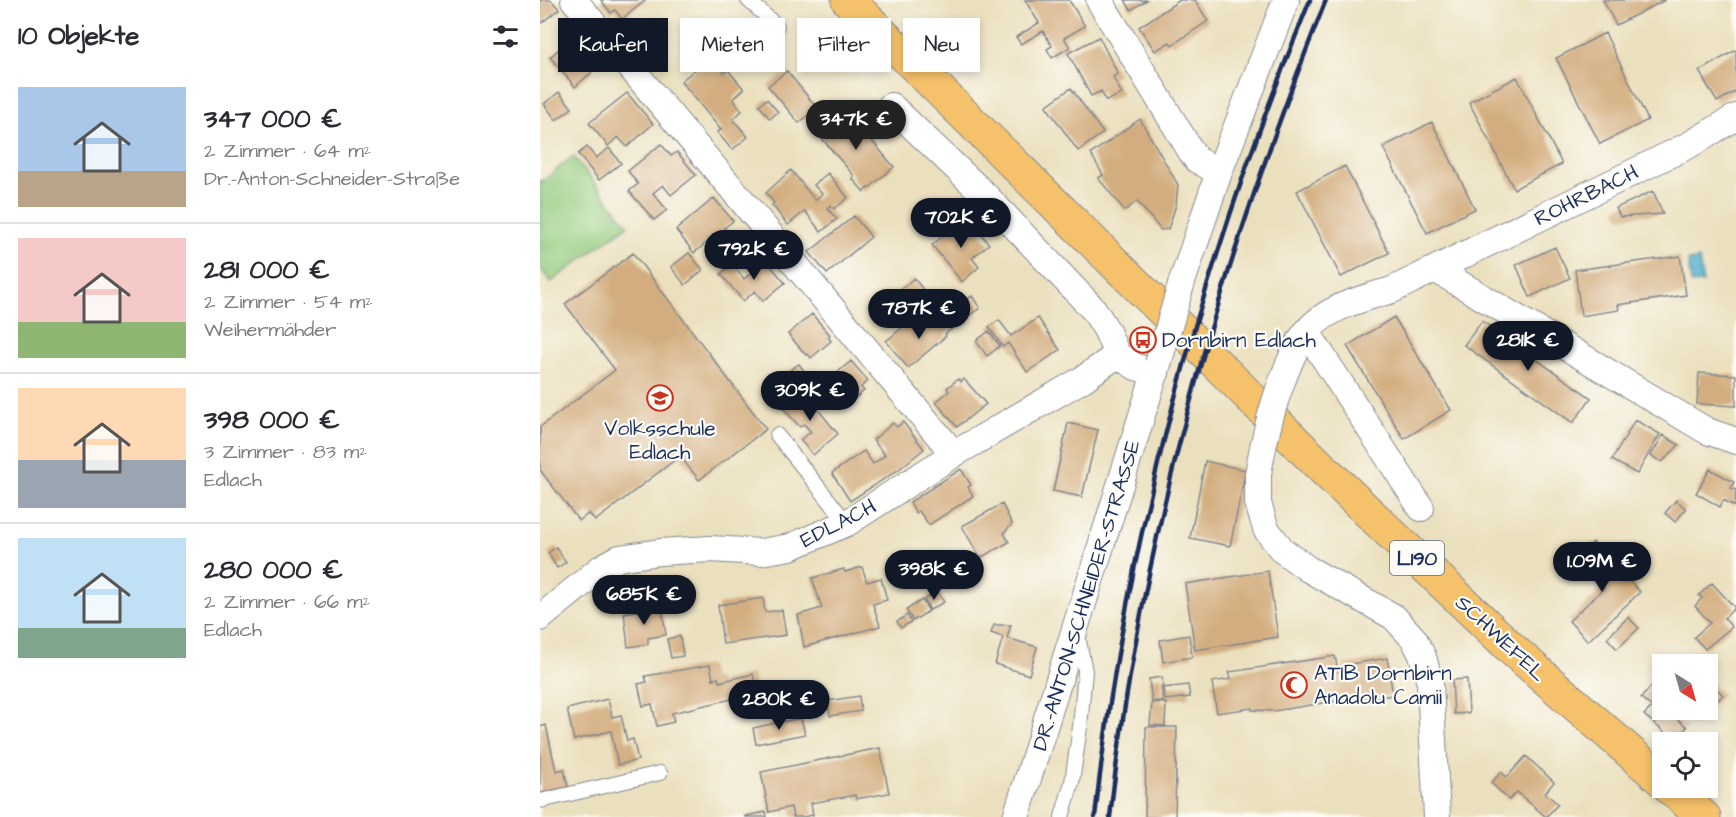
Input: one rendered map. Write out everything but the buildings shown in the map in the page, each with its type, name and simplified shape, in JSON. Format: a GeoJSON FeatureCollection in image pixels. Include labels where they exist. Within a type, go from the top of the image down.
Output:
{"type":"FeatureCollection","features":[{"type":"Feature","properties":{"kind":"main road","name":"SCHWEFEL"},"geometry":{"type":"LineString","coordinates":[[848,0],[1319,465],[1514,651],[1652,771]]}},
{"type":"Feature","properties":{"kind":"main road"},"geometry":{"type":"LineString","coordinates":[[1682,798],[1704,817]]}},
{"type":"Feature","properties":{"kind":"street"},"geometry":{"type":"LineString","coordinates":[[574,0],[954,454]]}},
{"type":"Feature","properties":{"kind":"street"},"geometry":{"type":"LineString","coordinates":[[1099,0],[1192,153],[1197,160],[1219,172]]}},
{"type":"Feature","properties":{"kind":"street","name":"DR.-ANTON-SCHNEIDER-STRASSE"},"geometry":{"type":"LineString","coordinates":[[1016,817],[1181,285],[1219,172],[1286,0]]}},
{"type":"Feature","properties":{"kind":"street"},"geometry":{"type":"LineString","coordinates":[[891,106],[987,197],[1094,310],[1107,331],[1117,355],[1136,367],[1157,368]]}},
{"type":"Feature","properties":{"kind":"street","name":"ROHRBACH"},"geometry":{"type":"LineString","coordinates":[[1307,332],[1319,319],[1345,304],[1392,290],[1689,145],[1736,117]]}},
{"type":"Feature","properties":{"kind":"street"},"geometry":{"type":"LineString","coordinates":[[1435,269],[1707,431],[1736,441]]}},
{"type":"Feature","properties":{"kind":"street"},"geometry":{"type":"LineString","coordinates":[[1421,508],[1307,332],[1286,370],[1272,403],[1258,474],[1258,503],[1266,529],[1282,550],[1308,569],[1394,617],[1419,648],[1424,657],[1430,682],[1437,817]]}},
{"type":"Feature","properties":{"kind":"street","name":"EDLACH"},"geometry":{"type":"LineString","coordinates":[[540,618],[601,568],[619,558],[660,552],[710,549],[760,552],[790,547],[847,523],[954,454],[1083,379],[1117,355]]}},
{"type":"Feature","properties":{"kind":"lane"},"geometry":{"type":"LineString","coordinates":[[748,0],[768,18]]}},
{"type":"Feature","properties":{"kind":"lane"},"geometry":{"type":"LineString","coordinates":[[777,435],[847,523]]}},
{"type":"Feature","properties":{"kind":"lane"},"geometry":{"type":"LineString","coordinates":[[1062,817],[1072,782],[1085,670],[1076,626]]}},
{"type":"Feature","properties":{"kind":"lane"},"geometry":{"type":"LineString","coordinates":[[540,801],[660,773]]}},
{"type":"Feature","properties":{"kind":"green space"},"geometry":{"type":"Polygon","coordinates":[[[573,156],[628,225],[551,282],[540,268],[540,180],[542,182],[573,156]]]}},
{"type":"Feature","properties":{"kind":"water"},"geometry":{"type":"Polygon","coordinates":[[[1699,259],[1703,283],[1691,284],[1688,261],[1699,259]]]}},
{"type":"Feature","properties":{"kind":"railway"},"geometry":{"type":"LineString","coordinates":[[1095,817],[1126,608],[1148,504],[1174,401],[1203,299],[1236,197],[1310,0]]}},
{"type":"Feature","properties":{"kind":"railway"},"geometry":{"type":"LineString","coordinates":[[1110,817],[1124,713],[1142,608],[1191,401],[1220,299],[1253,198],[1326,0]]}},
{"type":"Feature","properties":{"kind":"place","name":"Dornbirn Edlach"},"geometry":{"type":"Point","coordinates":[1143,340]}},
{"type":"Feature","properties":{"kind":"place","name":"Volksschule Edlach"},"geometry":{"type":"Point","coordinates":[660,398]}},
{"type":"Feature","properties":{"kind":"place","name":"ATIB Dornbirn Anadolu Camii"},"geometry":{"type":"Point","coordinates":[1294,685]}}]}
